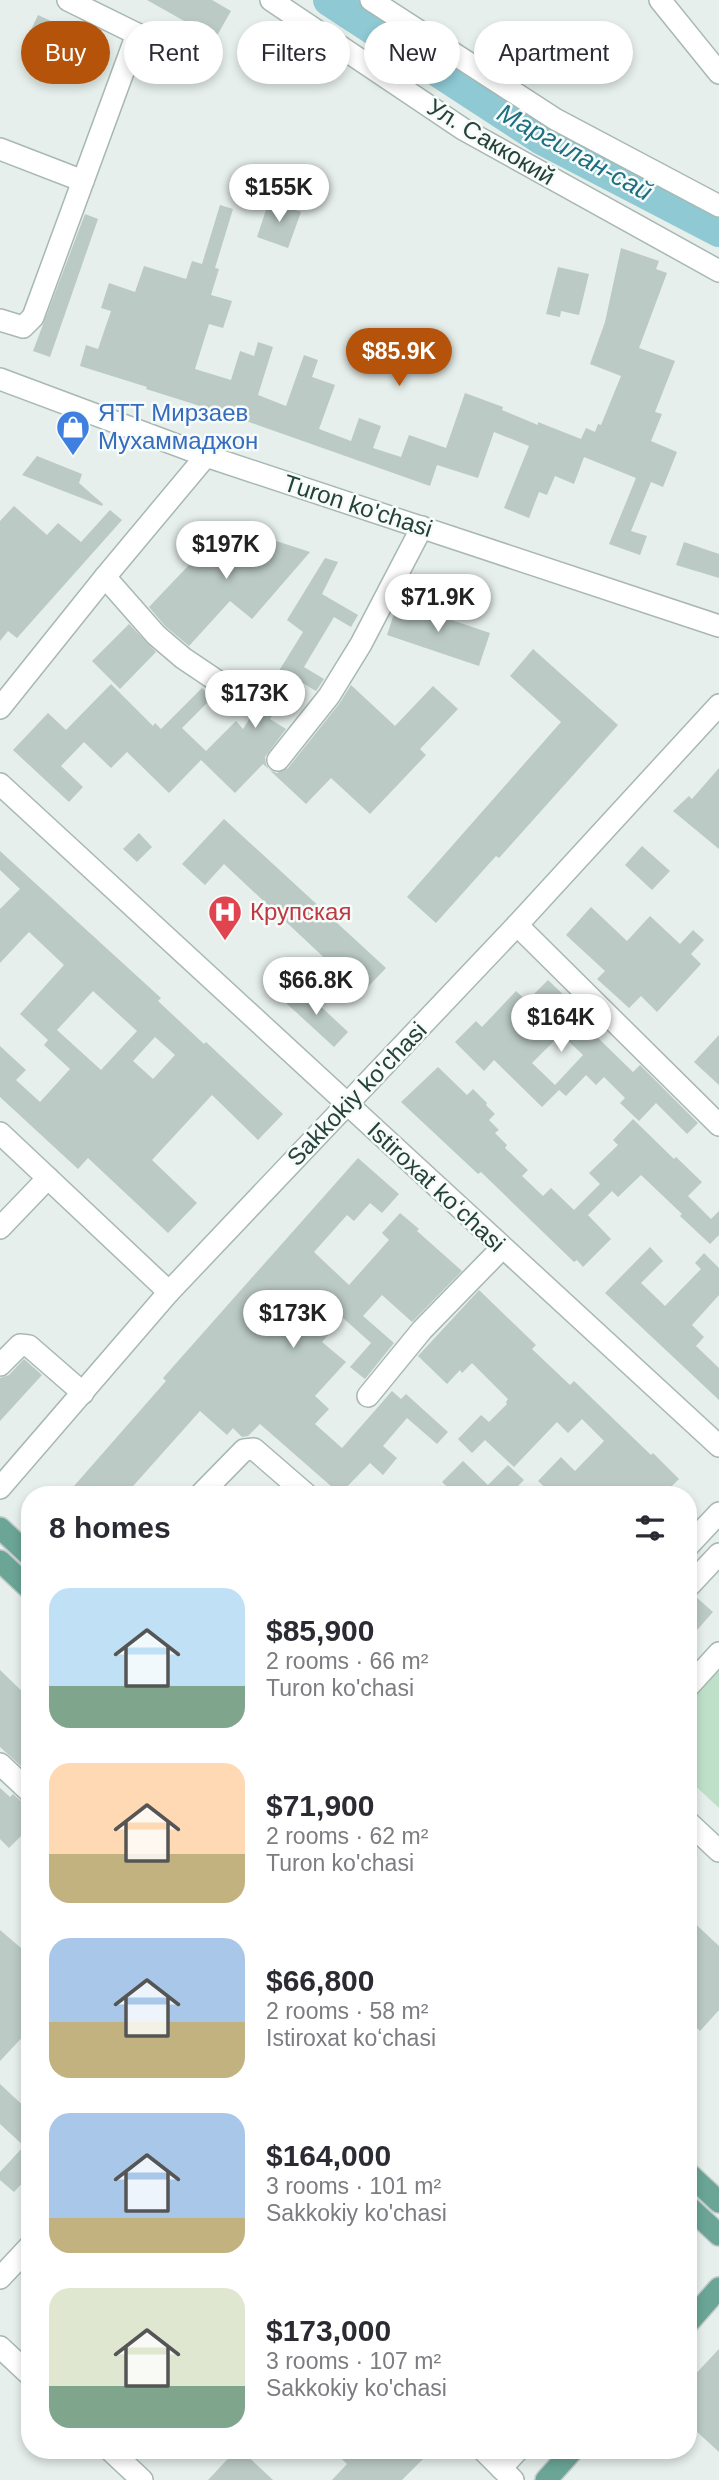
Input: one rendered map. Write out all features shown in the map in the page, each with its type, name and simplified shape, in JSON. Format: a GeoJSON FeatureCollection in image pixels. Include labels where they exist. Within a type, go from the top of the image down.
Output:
{"type":"FeatureCollection","features":[{"type":"Feature","properties":{"kind":"main road"},"geometry":{"type":"LineString","coordinates":[[0,1528],[21,1548]]}},
{"type":"Feature","properties":{"kind":"main road"},"geometry":{"type":"LineString","coordinates":[[0,1561],[21,1581]]}},
{"type":"Feature","properties":{"kind":"main road"},"geometry":{"type":"LineString","coordinates":[[697,2181],[719,2202]]}},
{"type":"Feature","properties":{"kind":"main road"},"geometry":{"type":"LineString","coordinates":[[697,2214],[719,2235]]}},
{"type":"Feature","properties":{"kind":"main road"},"geometry":{"type":"LineString","coordinates":[[697,2313],[719,2288]]}},
{"type":"Feature","properties":{"kind":"main road"},"geometry":{"type":"LineString","coordinates":[[546,2480],[565,2459]]}},
{"type":"Feature","properties":{"kind":"street"},"geometry":{"type":"LineString","coordinates":[[68,0],[124,28]]}},
{"type":"Feature","properties":{"kind":"street","name":"Ул. Саккокий"},"geometry":{"type":"LineString","coordinates":[[271,0],[463,129],[719,271]]}},
{"type":"Feature","properties":{"kind":"street"},"geometry":{"type":"LineString","coordinates":[[371,0],[555,119],[719,206]]}},
{"type":"Feature","properties":{"kind":"street"},"geometry":{"type":"LineString","coordinates":[[660,0],[719,73]]}},
{"type":"Feature","properties":{"kind":"street"},"geometry":{"type":"LineString","coordinates":[[0,320],[23,327],[33,317],[124,69]]}},
{"type":"Feature","properties":{"kind":"street"},"geometry":{"type":"LineString","coordinates":[[0,149],[83,181]]}},
{"type":"Feature","properties":{"kind":"street","name":"Turon ko'chasi"},"geometry":{"type":"LineString","coordinates":[[0,379],[206,456],[719,626]]}},
{"type":"Feature","properties":{"kind":"street"},"geometry":{"type":"LineString","coordinates":[[0,708],[206,456]]}},
{"type":"Feature","properties":{"kind":"street"},"geometry":{"type":"LineString","coordinates":[[278,760],[335,686],[361,644],[422,527]]}},
{"type":"Feature","properties":{"kind":"street"},"geometry":{"type":"LineString","coordinates":[[105,578],[156,635],[183,658],[229,690]]}},
{"type":"Feature","properties":{"kind":"street","name":"Sakkokiy ko'chasi"},"geometry":{"type":"LineString","coordinates":[[0,1488],[169,1292],[517,925],[719,705]]}},
{"type":"Feature","properties":{"kind":"street","name":"Istiroxat koʻchasi"},"geometry":{"type":"LineString","coordinates":[[0,783],[719,1447]]}},
{"type":"Feature","properties":{"kind":"street"},"geometry":{"type":"LineString","coordinates":[[517,925],[719,1125]]}},
{"type":"Feature","properties":{"kind":"street"},"geometry":{"type":"LineString","coordinates":[[0,1133],[169,1292]]}},
{"type":"Feature","properties":{"kind":"street"},"geometry":{"type":"LineString","coordinates":[[0,1228],[48,1178]]}},
{"type":"Feature","properties":{"kind":"street"},"geometry":{"type":"LineString","coordinates":[[368,1396],[422,1330],[502,1248]]}},
{"type":"Feature","properties":{"kind":"street"},"geometry":{"type":"LineString","coordinates":[[0,1365],[20,1345],[29,1346],[83,1393]]}},
{"type":"Feature","properties":{"kind":"street"},"geometry":{"type":"LineString","coordinates":[[210,1486],[244,1450],[254,1449],[297,1486]]}},
{"type":"Feature","properties":{"kind":"street"},"geometry":{"type":"LineString","coordinates":[[697,1536],[719,1513]]}},
{"type":"Feature","properties":{"kind":"street"},"geometry":{"type":"LineString","coordinates":[[697,1577],[719,1554]]}},
{"type":"Feature","properties":{"kind":"street"},"geometry":{"type":"LineString","coordinates":[[697,1677],[719,1653]]}},
{"type":"Feature","properties":{"kind":"street"},"geometry":{"type":"LineString","coordinates":[[0,1764],[21,1782]]}},
{"type":"Feature","properties":{"kind":"street"},"geometry":{"type":"LineString","coordinates":[[697,1830],[719,1851]]}},
{"type":"Feature","properties":{"kind":"street"},"geometry":{"type":"LineString","coordinates":[[0,2278],[21,2256]]}},
{"type":"Feature","properties":{"kind":"street"},"geometry":{"type":"LineString","coordinates":[[0,2347],[21,2367]]}},
{"type":"Feature","properties":{"kind":"street"},"geometry":{"type":"LineString","coordinates":[[120,2459],[142,2480]]}},
{"type":"Feature","properties":{"kind":"street"},"geometry":{"type":"LineString","coordinates":[[492,2459],[507,2474]]}},
{"type":"Feature","properties":{"kind":"green space"},"geometry":{"type":"Polygon","coordinates":[[[719,1664],[719,1808],[697,1787],[697,1688],[719,1664]]]}},
{"type":"Feature","properties":{"kind":"building"},"geometry":{"type":"Polygon","coordinates":[[[147,0],[212,0],[231,11],[223,25],[223,21],[184,21],[147,0]]]}},
{"type":"Feature","properties":{"kind":"building"},"geometry":{"type":"Polygon","coordinates":[[[38,15],[51,21],[35,21],[38,15]]]}},
{"type":"Feature","properties":{"kind":"building"},"geometry":{"type":"Polygon","coordinates":[[[269,201],[301,212],[288,248],[257,237],[269,201]]]}},
{"type":"Feature","properties":{"kind":"building"},"geometry":{"type":"Polygon","coordinates":[[[220,205],[233,209],[215,268],[219,269],[211,295],[232,301],[223,328],[209,324],[195,369],[231,380],[240,351],[254,356],[258,342],[273,347],[258,395],[286,406],[304,355],[318,360],[312,377],[335,385],[319,429],[351,441],[359,418],[381,426],[373,448],[401,457],[409,435],[446,448],[465,393],[503,407],[502,410],[538,425],[538,422],[581,439],[586,428],[595,432],[598,424],[601,425],[621,376],[590,364],[605,322],[621,248],[659,261],[656,269],[667,273],[639,348],[675,361],[655,412],[662,414],[651,441],[677,452],[663,487],[651,482],[631,531],[647,536],[640,555],[609,544],[636,478],[584,457],[574,484],[555,476],[547,495],[539,492],[529,518],[504,508],[529,446],[494,432],[478,478],[437,465],[430,486],[80,366],[86,345],[98,349],[111,311],[101,308],[109,283],[135,292],[144,266],[186,279],[192,261],[202,264],[220,205]]]}},
{"type":"Feature","properties":{"kind":"building"},"geometry":{"type":"Polygon","coordinates":[[[85,214],[98,219],[50,357],[33,351],[85,214]]]}},
{"type":"Feature","properties":{"kind":"building"},"geometry":{"type":"Polygon","coordinates":[[[558,267],[589,274],[579,315],[561,311],[560,317],[546,314],[558,267]]]}},
{"type":"Feature","properties":{"kind":"building"},"geometry":{"type":"Polygon","coordinates":[[[37,456],[82,474],[79,483],[103,504],[102,506],[22,475],[37,456]]]}},
{"type":"Feature","properties":{"kind":"building"},"geometry":{"type":"Polygon","coordinates":[[[14,506],[47,535],[58,523],[81,542],[110,510],[122,520],[17,638],[8,631],[0,641],[0,521],[14,506]]]}},
{"type":"Feature","properties":{"kind":"building"},"geometry":{"type":"Polygon","coordinates":[[[227,525],[310,552],[252,619],[230,601],[189,646],[165,626],[149,607],[227,525]]]}},
{"type":"Feature","properties":{"kind":"building"},"geometry":{"type":"Polygon","coordinates":[[[684,542],[719,554],[719,578],[676,565],[684,542]]]}},
{"type":"Feature","properties":{"kind":"building"},"geometry":{"type":"Polygon","coordinates":[[[325,558],[338,562],[322,594],[358,615],[351,627],[334,617],[304,667],[324,679],[316,691],[294,678],[270,719],[286,729],[265,757],[269,769],[263,764],[235,793],[201,760],[169,793],[127,752],[111,768],[84,742],[61,766],[83,787],[69,802],[13,750],[48,713],[66,730],[111,684],[153,726],[155,723],[161,729],[202,688],[212,698],[182,728],[206,751],[236,721],[243,729],[303,632],[287,620],[325,558]]]}},
{"type":"Feature","properties":{"kind":"building"},"geometry":{"type":"Polygon","coordinates":[[[398,602],[490,633],[479,666],[387,635],[398,602]]]}},
{"type":"Feature","properties":{"kind":"building"},"geometry":{"type":"Polygon","coordinates":[[[129,624],[156,652],[120,689],[92,661],[129,624]]]}},
{"type":"Feature","properties":{"kind":"building"},"geometry":{"type":"Polygon","coordinates":[[[533,649],[618,725],[499,858],[496,856],[436,923],[407,897],[561,722],[510,676],[533,649]]]}},
{"type":"Feature","properties":{"kind":"building"},"geometry":{"type":"Polygon","coordinates":[[[351,685],[395,726],[433,686],[458,709],[420,749],[426,755],[370,814],[331,778],[306,804],[270,770],[277,773],[288,768],[351,685]]]}},
{"type":"Feature","properties":{"kind":"building"},"geometry":{"type":"Polygon","coordinates":[[[719,768],[719,849],[673,811],[689,796],[692,799],[719,768]]]}},
{"type":"Feature","properties":{"kind":"building"},"geometry":{"type":"Polygon","coordinates":[[[224,819],[386,968],[362,993],[224,864],[205,885],[182,864],[224,819]]]}},
{"type":"Feature","properties":{"kind":"building"},"geometry":{"type":"Polygon","coordinates":[[[139,833],[152,847],[137,862],[123,849],[139,833]]]}},
{"type":"Feature","properties":{"kind":"building"},"geometry":{"type":"Polygon","coordinates":[[[642,846],[670,871],[652,890],[625,865],[642,846]]]}},
{"type":"Feature","properties":{"kind":"building"},"geometry":{"type":"Polygon","coordinates":[[[0,851],[161,998],[158,1001],[204,1044],[206,1042],[283,1114],[258,1140],[212,1095],[152,1160],[197,1203],[168,1233],[88,1158],[78,1169],[0,1097],[0,1046],[26,1070],[16,1080],[40,1102],[70,1069],[44,1045],[48,1040],[20,1014],[64,965],[29,932],[0,963],[0,909],[20,889],[0,870],[0,851]],[[93,991],[57,1030],[101,1070],[137,1031],[93,991]],[[155,1037],[133,1061],[153,1079],[175,1055],[155,1037]]]}},
{"type":"Feature","properties":{"kind":"building"},"geometry":{"type":"Polygon","coordinates":[[[591,907],[627,941],[650,916],[680,944],[693,930],[704,940],[691,954],[701,964],[657,1012],[641,996],[629,1008],[597,979],[605,971],[566,935],[591,907]]]}},
{"type":"Feature","properties":{"kind":"building"},"geometry":{"type":"Polygon","coordinates":[[[548,980],[602,1032],[597,1037],[633,1072],[640,1065],[698,1123],[687,1134],[656,1103],[639,1121],[620,1103],[625,1098],[604,1077],[596,1085],[586,1075],[566,1096],[559,1090],[542,1107],[494,1060],[484,1071],[455,1042],[476,1021],[482,1027],[516,991],[527,1001],[548,980]],[[561,1034],[532,1063],[555,1085],[583,1055],[561,1034]]]}},
{"type":"Feature","properties":{"kind":"building"},"geometry":{"type":"Polygon","coordinates":[[[299,986],[348,1032],[334,1047],[285,1002],[299,986]]]}},
{"type":"Feature","properties":{"kind":"building"},"geometry":{"type":"Polygon","coordinates":[[[719,1035],[719,1085],[694,1062],[719,1035]]]}},
{"type":"Feature","properties":{"kind":"building"},"geometry":{"type":"Polygon","coordinates":[[[438,1067],[467,1095],[473,1089],[487,1103],[495,1114],[489,1120],[499,1130],[495,1133],[507,1145],[505,1148],[528,1170],[522,1176],[543,1196],[551,1188],[574,1210],[600,1184],[589,1173],[618,1145],[613,1140],[633,1119],[702,1182],[688,1196],[711,1219],[719,1211],[719,1235],[710,1244],[641,1175],[618,1197],[612,1191],[588,1215],[611,1239],[583,1267],[577,1260],[574,1262],[481,1172],[478,1174],[401,1102],[438,1067]]]}},
{"type":"Feature","properties":{"kind":"building"},"geometry":{"type":"Polygon","coordinates":[[[358,1158],[399,1194],[382,1213],[370,1203],[354,1221],[347,1215],[314,1252],[349,1285],[389,1240],[382,1233],[400,1213],[462,1271],[412,1322],[382,1295],[363,1316],[394,1343],[365,1379],[350,1367],[371,1343],[343,1318],[322,1342],[346,1362],[315,1396],[329,1409],[315,1424],[342,1448],[392,1391],[401,1399],[406,1394],[448,1432],[437,1444],[407,1418],[383,1446],[397,1458],[383,1475],[370,1463],[348,1486],[331,1486],[260,1424],[248,1436],[242,1437],[233,1428],[227,1435],[200,1411],[133,1486],[74,1486],[166,1381],[163,1378],[358,1158]]]}},
{"type":"Feature","properties":{"kind":"building"},"geometry":{"type":"Polygon","coordinates":[[[650,1247],[663,1261],[641,1283],[665,1306],[701,1269],[695,1263],[704,1253],[719,1268],[719,1295],[692,1325],[704,1337],[696,1346],[719,1368],[719,1400],[605,1293],[650,1247]]]}},
{"type":"Feature","properties":{"kind":"building"},"geometry":{"type":"Polygon","coordinates":[[[479,1290],[536,1345],[532,1349],[570,1385],[574,1381],[679,1479],[672,1486],[543,1486],[538,1481],[561,1457],[575,1471],[604,1441],[582,1419],[568,1433],[557,1422],[514,1467],[485,1440],[472,1453],[458,1439],[481,1415],[489,1422],[507,1404],[508,1399],[472,1363],[462,1373],[460,1370],[447,1384],[418,1356],[479,1290]]]}},
{"type":"Feature","properties":{"kind":"building"},"geometry":{"type":"Polygon","coordinates":[[[24,1359],[42,1375],[0,1421],[0,1378],[9,1375],[24,1359]]]}},
{"type":"Feature","properties":{"kind":"building"},"geometry":{"type":"Polygon","coordinates":[[[463,1461],[488,1485],[508,1465],[524,1480],[518,1486],[446,1486],[442,1482],[463,1461]]]}},
{"type":"Feature","properties":{"kind":"building"},"geometry":{"type":"Polygon","coordinates":[[[697,1598],[713,1612],[697,1630],[697,1598]]]}},
{"type":"Feature","properties":{"kind":"building"},"geometry":{"type":"Polygon","coordinates":[[[0,1670],[21,1690],[21,1766],[0,1747],[0,1670]]]}},
{"type":"Feature","properties":{"kind":"building"},"geometry":{"type":"Polygon","coordinates":[[[0,1788],[10,1797],[13,1794],[21,1801],[21,1836],[9,1848],[0,1839],[0,1788]]]}},
{"type":"Feature","properties":{"kind":"building"},"geometry":{"type":"Polygon","coordinates":[[[697,1925],[719,1946],[719,2010],[700,2031],[697,2028],[697,1925]]]}},
{"type":"Feature","properties":{"kind":"building"},"geometry":{"type":"Polygon","coordinates":[[[0,1930],[21,1948],[21,2039],[0,2061],[0,1930]]]}},
{"type":"Feature","properties":{"kind":"building"},"geometry":{"type":"Polygon","coordinates":[[[0,2084],[21,2104],[21,2143],[0,2124],[0,2084]]]}},
{"type":"Feature","properties":{"kind":"building"},"geometry":{"type":"Polygon","coordinates":[[[21,2149],[21,2185],[14,2192],[0,2180],[0,2172],[21,2149]]]}},
{"type":"Feature","properties":{"kind":"building"},"geometry":{"type":"Polygon","coordinates":[[[719,2349],[719,2452],[697,2432],[697,2372],[719,2349]]]}},
{"type":"Feature","properties":{"kind":"building"},"geometry":{"type":"Polygon","coordinates":[[[228,2459],[251,2459],[273,2480],[208,2480],[228,2459]]]}},
{"type":"Feature","properties":{"kind":"building"},"geometry":{"type":"Polygon","coordinates":[[[342,2459],[423,2459],[402,2480],[332,2480],[347,2464],[342,2459]]]}},
{"type":"Feature","properties":{"kind":"waterway","name":"Маргилан-сай"},"geometry":{"type":"LineString","coordinates":[[329,0],[542,139],[719,231]]}},
{"type":"Feature","properties":{"kind":"place","name":"ЯТТ Мирзаев Мухаммаджон"},"geometry":{"type":"Point","coordinates":[73,457]}},
{"type":"Feature","properties":{"kind":"place","name":"Крупская"},"geometry":{"type":"Point","coordinates":[225,942]}}]}
